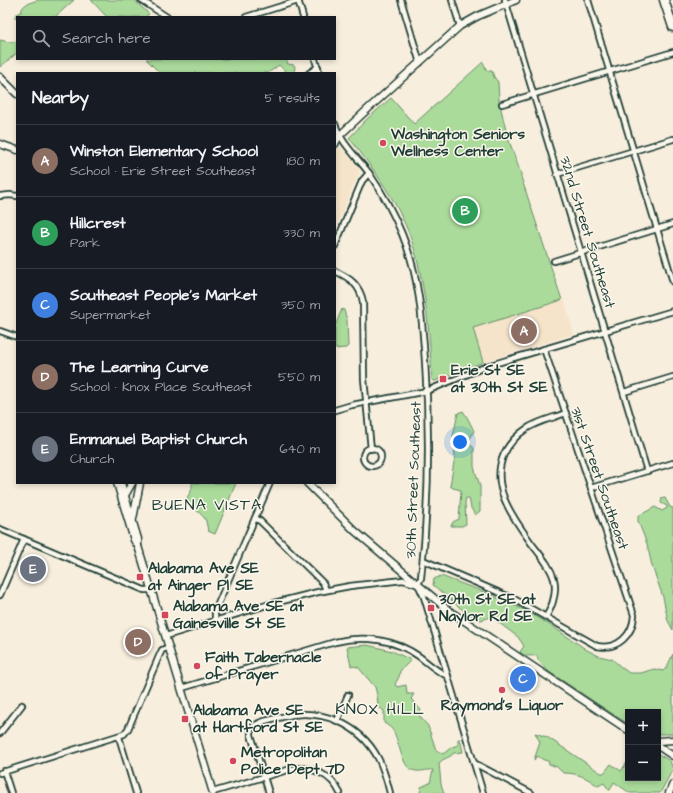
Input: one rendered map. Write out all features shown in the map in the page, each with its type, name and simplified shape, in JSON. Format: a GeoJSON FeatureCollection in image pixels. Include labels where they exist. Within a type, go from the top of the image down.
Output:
{"type":"FeatureCollection","features":[{"type":"Feature","properties":{"kind":"highway"},"geometry":{"type":"LineString","coordinates":[[664,0],[673,27]]}},
{"type":"Feature","properties":{"kind":"highway"},"geometry":{"type":"LineString","coordinates":[[669,0],[673,12]]}},
{"type":"Feature","properties":{"kind":"main road"},"geometry":{"type":"LineString","coordinates":[[337,137],[460,26],[505,2],[516,0]]}},
{"type":"Feature","properties":{"kind":"main road"},"geometry":{"type":"LineString","coordinates":[[0,77],[16,93]]}},
{"type":"Feature","properties":{"kind":"main road"},"geometry":{"type":"LineString","coordinates":[[0,144],[16,150]]}},
{"type":"Feature","properties":{"kind":"main road"},"geometry":{"type":"LineString","coordinates":[[117,484],[133,520],[138,539],[138,546]]}},
{"type":"Feature","properties":{"kind":"main road"},"geometry":{"type":"LineString","coordinates":[[120,484],[134,540],[138,546],[152,590],[212,793]]}},
{"type":"Feature","properties":{"kind":"main road"},"geometry":{"type":"LineString","coordinates":[[123,498],[131,484]]}},
{"type":"Feature","properties":{"kind":"main road"},"geometry":{"type":"LineString","coordinates":[[133,520],[140,484]]}},
{"type":"Feature","properties":{"kind":"main road"},"geometry":{"type":"LineString","coordinates":[[308,484],[355,530],[461,620],[625,728]]}},
{"type":"Feature","properties":{"kind":"main road"},"geometry":{"type":"LineString","coordinates":[[661,741],[673,740]]}},
{"type":"Feature","properties":{"kind":"main road"},"geometry":{"type":"LineString","coordinates":[[661,748],[673,756]]}},
{"type":"Feature","properties":{"kind":"main road"},"geometry":{"type":"LineString","coordinates":[[668,793],[673,784]]}},
{"type":"Feature","properties":{"kind":"street"},"geometry":{"type":"LineString","coordinates":[[141,0],[165,16]]}},
{"type":"Feature","properties":{"kind":"street"},"geometry":{"type":"LineString","coordinates":[[401,0],[420,63]]}},
{"type":"Feature","properties":{"kind":"street"},"geometry":{"type":"LineString","coordinates":[[452,0],[460,26]]}},
{"type":"Feature","properties":{"kind":"street"},"geometry":{"type":"LineString","coordinates":[[588,0],[673,282]]}},
{"type":"Feature","properties":{"kind":"street"},"geometry":{"type":"LineString","coordinates":[[249,16],[298,1],[303,16]]}},
{"type":"Feature","properties":{"kind":"street","name":"32nd Street Southeast"},"geometry":{"type":"LineString","coordinates":[[505,2],[647,470]]}},
{"type":"Feature","properties":{"kind":"street"},"geometry":{"type":"LineString","coordinates":[[502,104],[673,52]]}},
{"type":"Feature","properties":{"kind":"street"},"geometry":{"type":"LineString","coordinates":[[315,60],[319,72]]}},
{"type":"Feature","properties":{"kind":"street"},"geometry":{"type":"LineString","coordinates":[[311,72],[318,67]]}},
{"type":"Feature","properties":{"kind":"street","name":"30th Street Southeast"},"geometry":{"type":"LineString","coordinates":[[337,137],[369,173],[395,217],[404,238],[414,271],[422,312],[427,391],[429,463],[427,517],[421,578],[418,584]]}},
{"type":"Feature","properties":{"kind":"street"},"geometry":{"type":"LineString","coordinates":[[558,174],[673,138]]}},
{"type":"Feature","properties":{"kind":"street"},"geometry":{"type":"LineString","coordinates":[[336,244],[362,181],[369,173]]}},
{"type":"Feature","properties":{"kind":"street"},"geometry":{"type":"LineString","coordinates":[[0,196],[16,196]]}},
{"type":"Feature","properties":{"kind":"street"},"geometry":{"type":"LineString","coordinates":[[554,261],[673,224]]}},
{"type":"Feature","properties":{"kind":"street"},"geometry":{"type":"LineString","coordinates":[[336,271],[348,277],[354,282],[359,288],[362,298],[364,320],[364,379],[371,449]]}},
{"type":"Feature","properties":{"kind":"street"},"geometry":{"type":"LineString","coordinates":[[336,410],[366,402],[427,391],[487,366],[673,311]]}},
{"type":"Feature","properties":{"kind":"street"},"geometry":{"type":"LineString","coordinates":[[0,331],[16,337]]}},
{"type":"Feature","properties":{"kind":"street","name":"31st Street Southeast"},"geometry":{"type":"LineString","coordinates":[[544,349],[634,615],[633,626],[627,636],[619,643],[607,647],[592,644],[546,616]]}},
{"type":"Feature","properties":{"kind":"street"},"geometry":{"type":"LineString","coordinates":[[624,392],[673,377]]}},
{"type":"Feature","properties":{"kind":"street"},"geometry":{"type":"LineString","coordinates":[[423,560],[512,598],[546,616],[555,592],[553,576],[550,569],[528,539],[505,501],[500,484],[500,473],[503,456],[508,446],[516,437],[524,430],[534,425],[566,413]]}},
{"type":"Feature","properties":{"kind":"street"},"geometry":{"type":"LineString","coordinates":[[591,488],[673,463]]}},
{"type":"Feature","properties":{"kind":"street"},"geometry":{"type":"LineString","coordinates":[[215,620],[215,611],[270,484]]}},
{"type":"Feature","properties":{"kind":"street"},"geometry":{"type":"LineString","coordinates":[[255,518],[260,521],[323,583],[326,590]]}},
{"type":"Feature","properties":{"kind":"street"},"geometry":{"type":"LineString","coordinates":[[0,529],[144,590],[152,590]]}},
{"type":"Feature","properties":{"kind":"street"},"geometry":{"type":"LineString","coordinates":[[0,595],[24,539]]}},
{"type":"Feature","properties":{"kind":"street"},"geometry":{"type":"LineString","coordinates":[[166,636],[270,604],[326,590],[403,580],[418,584],[424,597],[483,793]]}},
{"type":"Feature","properties":{"kind":"street"},"geometry":{"type":"LineString","coordinates":[[182,688],[335,642],[354,638],[374,639],[400,646],[420,657],[439,672],[448,676]]}},
{"type":"Feature","properties":{"kind":"street"},"geometry":{"type":"LineString","coordinates":[[11,793],[2,772],[125,734],[162,650],[169,647]]}},
{"type":"Feature","properties":{"kind":"street"},"geometry":{"type":"LineString","coordinates":[[337,721],[348,695]]}},
{"type":"Feature","properties":{"kind":"street"},"geometry":{"type":"LineString","coordinates":[[0,732],[22,706]]}},
{"type":"Feature","properties":{"kind":"street"},"geometry":{"type":"LineString","coordinates":[[269,793],[251,735],[251,730],[254,725],[292,714],[316,714],[337,721],[356,732],[372,749],[382,768],[390,793]]}},
{"type":"Feature","properties":{"kind":"street"},"geometry":{"type":"LineString","coordinates":[[119,737],[136,793]]}},
{"type":"Feature","properties":{"kind":"street"},"geometry":{"type":"LineString","coordinates":[[474,763],[531,793]]}},
{"type":"Feature","properties":{"kind":"street"},"geometry":{"type":"LineString","coordinates":[[212,793],[291,769],[304,768],[321,772],[332,781],[340,793]]}},
{"type":"Feature","properties":{"kind":"shaded area"},"geometry":{"type":"Polygon","coordinates":[[[339,148],[342,148],[359,169],[359,172],[336,228],[336,151],[339,148]]]}},
{"type":"Feature","properties":{"kind":"shaded area"},"geometry":{"type":"Polygon","coordinates":[[[564,299],[574,334],[483,362],[473,328],[564,299]]]}},
{"type":"Feature","properties":{"kind":"green space"},"geometry":{"type":"Polygon","coordinates":[[[38,0],[74,0],[56,16],[16,16],[15,18],[15,15],[21,12],[25,5],[38,0]]]}},
{"type":"Feature","properties":{"kind":"green space"},"geometry":{"type":"Polygon","coordinates":[[[91,0],[134,0],[149,14],[146,16],[106,16],[91,0]]]}},
{"type":"Feature","properties":{"kind":"green space"},"geometry":{"type":"Polygon","coordinates":[[[0,40],[9,42],[16,41],[16,54],[0,67],[0,40]]]}},
{"type":"Feature","properties":{"kind":"green space"},"geometry":{"type":"Polygon","coordinates":[[[147,60],[286,60],[288,64],[295,66],[294,72],[286,72],[279,65],[269,72],[159,72],[147,60]]]}},
{"type":"Feature","properties":{"kind":"green space"},"geometry":{"type":"Polygon","coordinates":[[[483,62],[487,71],[492,71],[498,82],[499,100],[507,135],[562,300],[473,328],[483,362],[435,381],[432,380],[426,304],[412,242],[406,226],[390,195],[349,138],[367,119],[391,98],[414,124],[483,62]]]}},
{"type":"Feature","properties":{"kind":"green space"},"geometry":{"type":"Polygon","coordinates":[[[342,309],[344,310],[347,320],[348,346],[346,348],[336,349],[336,324],[342,309]]]}},
{"type":"Feature","properties":{"kind":"green space"},"geometry":{"type":"Polygon","coordinates":[[[463,411],[474,431],[468,443],[474,449],[474,467],[480,486],[480,511],[475,515],[471,508],[469,498],[466,498],[466,524],[462,526],[451,526],[453,522],[459,519],[461,490],[450,486],[455,456],[453,436],[458,413],[463,411]]]}},
{"type":"Feature","properties":{"kind":"green space"},"geometry":{"type":"Polygon","coordinates":[[[192,484],[236,484],[215,534],[208,531],[204,518],[189,502],[187,498],[192,489],[192,484]]]}},
{"type":"Feature","properties":{"kind":"green space"},"geometry":{"type":"Polygon","coordinates":[[[662,498],[665,498],[670,507],[673,508],[673,630],[668,621],[663,597],[652,566],[647,544],[638,521],[638,516],[655,507],[662,511],[667,508],[667,506],[661,503],[662,498]]]}},
{"type":"Feature","properties":{"kind":"green space"},"geometry":{"type":"Polygon","coordinates":[[[441,576],[484,592],[527,611],[587,650],[599,656],[612,659],[629,673],[641,673],[654,669],[663,671],[667,667],[673,654],[673,734],[661,734],[661,709],[625,709],[625,722],[548,671],[538,660],[537,656],[526,656],[522,654],[520,652],[524,646],[518,637],[491,617],[481,620],[471,617],[433,585],[434,579],[441,576]]]}},
{"type":"Feature","properties":{"kind":"green space"},"geometry":{"type":"Polygon","coordinates":[[[367,645],[392,651],[411,660],[400,671],[399,677],[395,684],[397,687],[406,685],[407,694],[414,694],[411,699],[421,710],[419,713],[420,717],[428,726],[436,750],[443,754],[452,747],[458,745],[458,739],[460,739],[463,752],[454,753],[439,763],[441,784],[444,793],[420,793],[421,787],[430,783],[433,770],[418,771],[412,770],[408,767],[405,763],[392,729],[384,723],[384,711],[378,706],[375,687],[358,667],[351,666],[347,647],[367,645]]]}},
{"type":"Feature","properties":{"kind":"green space"},"geometry":{"type":"Polygon","coordinates":[[[535,733],[547,737],[601,773],[604,773],[611,764],[621,771],[625,765],[625,781],[661,781],[661,756],[670,761],[673,769],[660,793],[630,793],[614,782],[609,790],[604,783],[598,786],[582,776],[563,773],[557,767],[549,764],[548,761],[537,756],[534,760],[540,742],[535,733]]]}},
{"type":"Feature","properties":{"kind":"place","name":"Washington Seniors Wellness Center"},"geometry":{"type":"Point","coordinates":[383,143]}},
{"type":"Feature","properties":{"kind":"place","name":"Hillcrest"},"geometry":{"type":"Point","coordinates":[465,211]}},
{"type":"Feature","properties":{"kind":"place","name":"Winston Elementary School"},"geometry":{"type":"Point","coordinates":[524,331]}},
{"type":"Feature","properties":{"kind":"place","name":"Erie St SE at 30th St SE"},"geometry":{"type":"Point","coordinates":[443,379]}},
{"type":"Feature","properties":{"kind":"place","name":"Emmanuel Baptist Church"},"geometry":{"type":"Point","coordinates":[33,569]}},
{"type":"Feature","properties":{"kind":"place","name":"Alabama Ave SE at Ainger Pl SE"},"geometry":{"type":"Point","coordinates":[140,577]}},
{"type":"Feature","properties":{"kind":"place","name":"30th St SE at Naylor Rd SE"},"geometry":{"type":"Point","coordinates":[431,608]}},
{"type":"Feature","properties":{"kind":"place","name":"Alabama Ave SE at Gainesville St SE"},"geometry":{"type":"Point","coordinates":[165,615]}},
{"type":"Feature","properties":{"kind":"place","name":"The Learning Curve"},"geometry":{"type":"Point","coordinates":[138,642]}},
{"type":"Feature","properties":{"kind":"place","name":"Faith Tabernacle of Prayer"},"geometry":{"type":"Point","coordinates":[197,666]}},
{"type":"Feature","properties":{"kind":"place","name":"Southeast People's Market"},"geometry":{"type":"Point","coordinates":[523,679]}},
{"type":"Feature","properties":{"kind":"place","name":"Raymond's Liquor"},"geometry":{"type":"Point","coordinates":[502,690]}},
{"type":"Feature","properties":{"kind":"place","name":"Alabama Ave SE at Hartford St SE"},"geometry":{"type":"Point","coordinates":[185,719]}},
{"type":"Feature","properties":{"kind":"place","name":"Metropolitan Police Dept 7D"},"geometry":{"type":"Point","coordinates":[233,761]}},
{"type":"Feature","properties":{"kind":"district","name":"BUENA VISTA"},"geometry":{"type":"Point","coordinates":[207,504]}},
{"type":"Feature","properties":{"kind":"district","name":"KNOX HILL"},"geometry":{"type":"Point","coordinates":[380,708]}}]}
